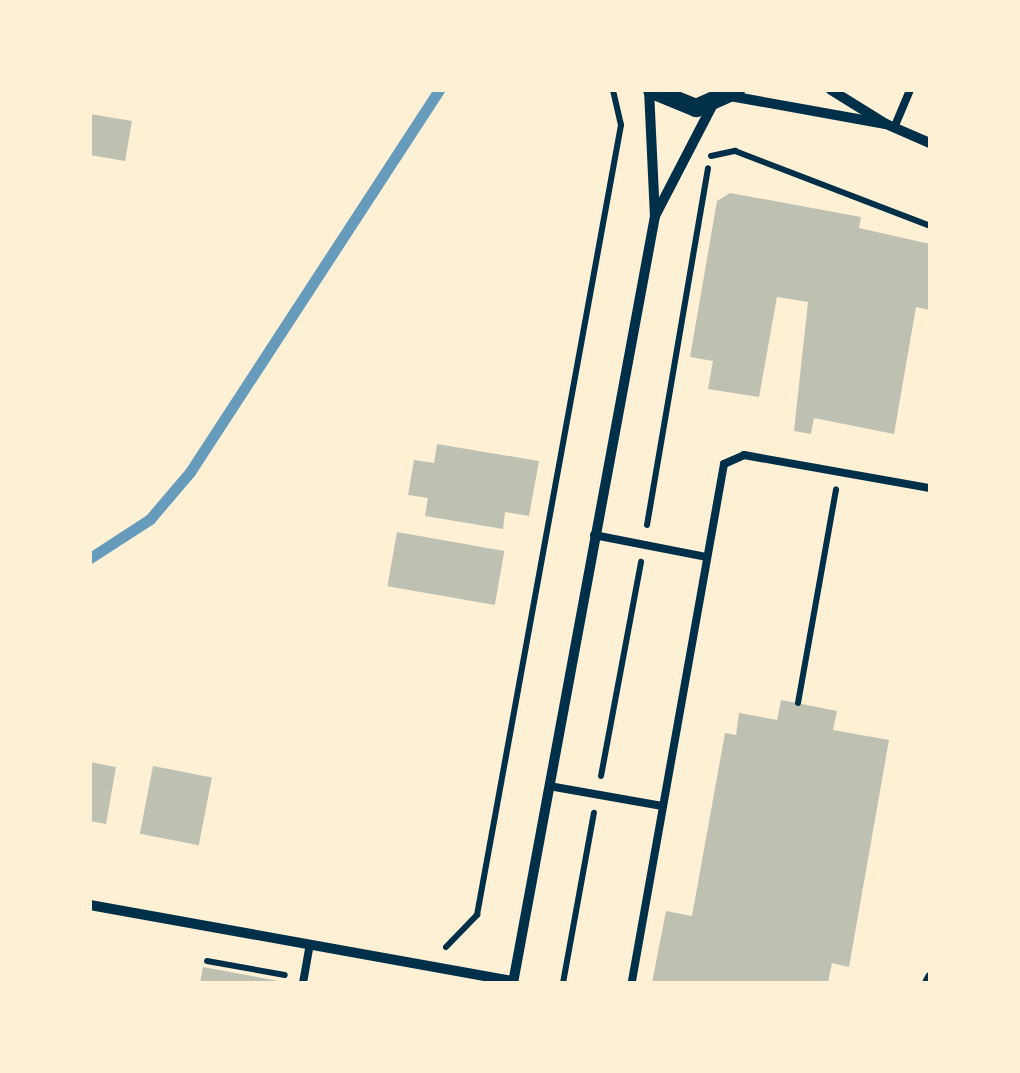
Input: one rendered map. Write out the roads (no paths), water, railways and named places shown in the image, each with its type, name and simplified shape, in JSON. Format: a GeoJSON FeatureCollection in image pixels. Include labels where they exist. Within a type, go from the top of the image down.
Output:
{"type":"FeatureCollection","features":[{"type":"Feature","properties":{"kind":"street"},"geometry":{"type":"LineString","coordinates":[[651,90],[678,105],[726,97],[890,126]]}},
{"type":"Feature","properties":{"kind":"street"},"geometry":{"type":"LineString","coordinates":[[90,905],[513,982],[655,216],[651,90]]}},
{"type":"Feature","properties":{"kind":"street"},"geometry":{"type":"LineString","coordinates":[[831,90],[890,126],[930,143]]}},
{"type":"Feature","properties":{"kind":"street"},"geometry":{"type":"LineString","coordinates":[[655,216],[726,97]]}},
{"type":"Feature","properties":{"kind":"lane"},"geometry":{"type":"LineString","coordinates":[[890,126],[910,90]]}},
{"type":"Feature","properties":{"kind":"lane"},"geometry":{"type":"LineString","coordinates":[[632,981],[706,557],[728,457],[930,488]]}},
{"type":"Feature","properties":{"kind":"lane"},"geometry":{"type":"LineString","coordinates":[[594,535],[706,557]]}},
{"type":"Feature","properties":{"kind":"lane"},"geometry":{"type":"LineString","coordinates":[[548,786],[662,806]]}},
{"type":"Feature","properties":{"kind":"lane"},"geometry":{"type":"LineString","coordinates":[[304,981],[310,945]]}},
{"type":"Feature","properties":{"kind":"waterway"},"geometry":{"type":"LineString","coordinates":[[90,558],[150,519],[190,472],[439,90]]}}]}
